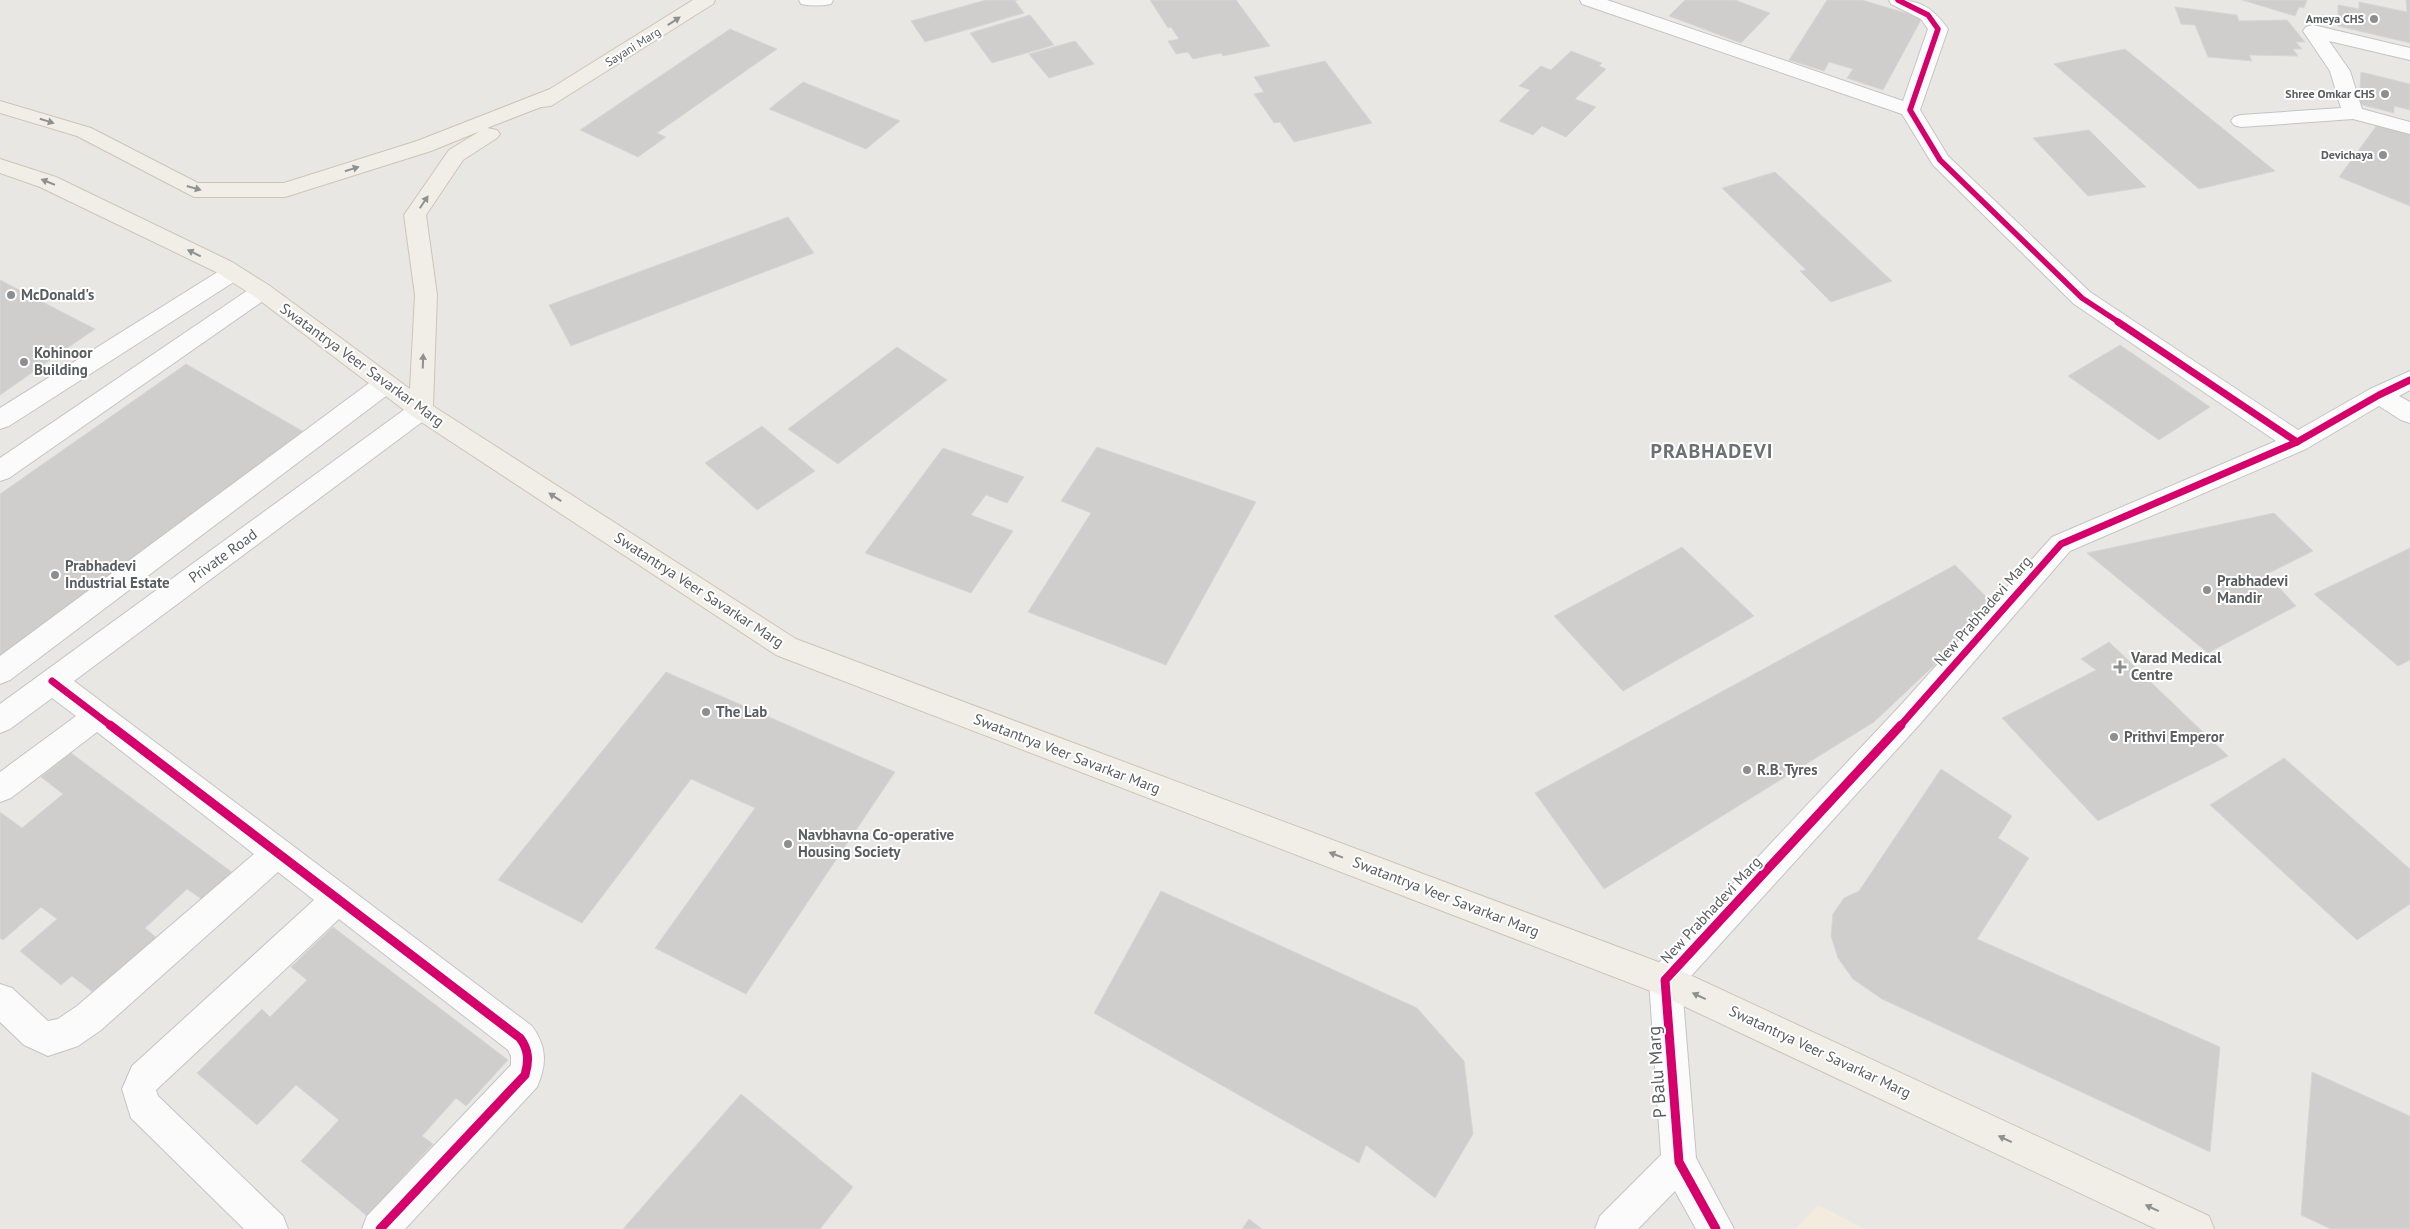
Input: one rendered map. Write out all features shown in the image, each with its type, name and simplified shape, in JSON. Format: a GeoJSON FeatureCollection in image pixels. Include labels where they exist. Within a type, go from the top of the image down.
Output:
{"type":"FeatureCollection","features":[{"type":"Feature","properties":{"kind":"main road","name":"Sayani Marg"},"geometry":{"type":"LineString","coordinates":[[559,93],[706,0]]}},
{"type":"Feature","properties":{"kind":"main road"},"geometry":{"type":"LineString","coordinates":[[0,107],[84,132],[194,190],[285,190],[424,146],[559,93]]}},
{"type":"Feature","properties":{"kind":"main road"},"geometry":{"type":"LineString","coordinates":[[421,410],[426,295],[415,215],[456,155],[559,93]]}},
{"type":"Feature","properties":{"kind":"main road","name":"Swatantrya Veer Savarkar Marg"},"geometry":{"type":"LineString","coordinates":[[0,166],[48,182],[232,273],[262,291],[421,410],[786,647],[1665,980],[2196,1229]]}},
{"type":"Feature","properties":{"kind":"street"},"geometry":{"type":"LineString","coordinates":[[808,0],[824,0]]}},
{"type":"Feature","properties":{"kind":"street"},"geometry":{"type":"LineString","coordinates":[[1589,0],[1910,110],[1940,160],[2082,298],[2297,442]]}},
{"type":"Feature","properties":{"kind":"street"},"geometry":{"type":"LineString","coordinates":[[1898,0],[1928,15],[1938,29],[1910,110]]}},
{"type":"Feature","properties":{"kind":"street"},"geometry":{"type":"LineString","coordinates":[[2353,113],[2340,71],[2313,30],[2410,54]]}},
{"type":"Feature","properties":{"kind":"street"},"geometry":{"type":"LineString","coordinates":[[2241,120],[2353,113],[2410,128]]}},
{"type":"Feature","properties":{"kind":"street"},"geometry":{"type":"LineString","coordinates":[[0,420],[232,273]]}},
{"type":"Feature","properties":{"kind":"street"},"geometry":{"type":"LineString","coordinates":[[0,471],[262,291]]}},
{"type":"Feature","properties":{"kind":"street","name":"New Prabhadevi Marg"},"geometry":{"type":"LineString","coordinates":[[1665,980],[1908,716],[2061,544],[2297,442],[2379,395],[2410,380]]}},
{"type":"Feature","properties":{"kind":"street"},"geometry":{"type":"LineString","coordinates":[[0,672],[386,384]]}},
{"type":"Feature","properties":{"kind":"street"},"geometry":{"type":"LineString","coordinates":[[2379,395],[2410,414]]}},
{"type":"Feature","properties":{"kind":"street","name":"Private Road"},"geometry":{"type":"LineString","coordinates":[[0,720],[421,410]]}},
{"type":"Feature","properties":{"kind":"street"},"geometry":{"type":"LineString","coordinates":[[52,681],[520,1038],[528,1048],[529,1061],[525,1075],[380,1229]]}},
{"type":"Feature","properties":{"kind":"street"},"geometry":{"type":"LineString","coordinates":[[0,789],[97,716]]}},
{"type":"Feature","properties":{"kind":"street"},"geometry":{"type":"LineString","coordinates":[[0,1000],[36,1033],[48,1040],[66,1034],[89,1018],[278,853]]}},
{"type":"Feature","properties":{"kind":"street"},"geometry":{"type":"LineString","coordinates":[[270,1229],[143,1106],[139,1089],[144,1078],[338,899]]}},
{"type":"Feature","properties":{"kind":"street","name":"P Balu Marg"},"geometry":{"type":"LineString","coordinates":[[1665,980],[1679,1162]]}},
{"type":"Feature","properties":{"kind":"street"},"geometry":{"type":"LineString","coordinates":[[1613,1229],[1679,1162],[1716,1229]]}},
{"type":"Feature","properties":{"kind":"shaded area"},"geometry":{"type":"Polygon","coordinates":[[[1818,1205],[1865,1229],[1795,1229],[1818,1205]]]}},
{"type":"Feature","properties":{"kind":"building"},"geometry":{"type":"Polygon","coordinates":[[[986,0],[1018,0],[1015,1],[1024,13],[925,42],[911,21],[986,0]]]}},
{"type":"Feature","properties":{"kind":"building"},"geometry":{"type":"Polygon","coordinates":[[[1150,0],[1236,0],[1270,46],[1223,56],[1221,53],[1193,59],[1188,52],[1176,54],[1168,41],[1179,39],[1171,27],[1168,28],[1150,0]]]}},
{"type":"Feature","properties":{"kind":"building"},"geometry":{"type":"Polygon","coordinates":[[[1685,0],[1735,0],[1770,13],[1741,43],[1669,16],[1685,0]]]}},
{"type":"Feature","properties":{"kind":"building"},"geometry":{"type":"Polygon","coordinates":[[[1827,0],[1862,0],[1922,18],[1883,90],[1847,78],[1853,69],[1829,62],[1824,71],[1789,60],[1827,0]]]}},
{"type":"Feature","properties":{"kind":"building"},"geometry":{"type":"Polygon","coordinates":[[[2242,0],[2307,0],[2304,8],[2299,7],[2295,16],[2242,0]]]}},
{"type":"Feature","properties":{"kind":"building","name":"Ameya CHS"},"geometry":{"type":"Polygon","coordinates":[[[2406,0],[2410,0],[2410,43],[2338,26],[2338,5],[2359,9],[2359,2],[2407,12],[2406,0]]]}},
{"type":"Feature","properties":{"kind":"building"},"geometry":{"type":"Polygon","coordinates":[[[2175,7],[2237,15],[2239,21],[2287,20],[2305,42],[2296,42],[2302,49],[2293,49],[2298,56],[2249,55],[2252,61],[2208,57],[2195,25],[2181,24],[2175,7]]]}},
{"type":"Feature","properties":{"kind":"building"},"geometry":{"type":"Polygon","coordinates":[[[1030,15],[1054,45],[992,63],[970,33],[1030,15]]]}},
{"type":"Feature","properties":{"kind":"building"},"geometry":{"type":"Polygon","coordinates":[[[730,29],[777,49],[657,133],[666,137],[638,157],[580,130],[730,29]]]}},
{"type":"Feature","properties":{"kind":"building"},"geometry":{"type":"Polygon","coordinates":[[[1075,41],[1094,64],[1049,78],[1029,54],[1075,41]]]}},
{"type":"Feature","properties":{"kind":"building"},"geometry":{"type":"Polygon","coordinates":[[[2125,49],[2275,171],[2199,189],[2054,64],[2125,49]]]}},
{"type":"Feature","properties":{"kind":"building"},"geometry":{"type":"Polygon","coordinates":[[[1571,51],[1602,63],[1599,66],[1606,69],[1575,99],[1596,107],[1566,137],[1542,126],[1533,135],[1499,121],[1530,90],[1519,86],[1541,66],[1551,70],[1571,51]]]}},
{"type":"Feature","properties":{"kind":"building"},"geometry":{"type":"Polygon","coordinates":[[[1325,61],[1372,123],[1294,142],[1280,122],[1274,123],[1254,94],[1264,92],[1254,77],[1325,61]]]}},
{"type":"Feature","properties":{"kind":"building","name":"Shree Omkar CHS"},"geometry":{"type":"Polygon","coordinates":[[[2361,72],[2410,84],[2410,110],[2394,106],[2394,113],[2359,104],[2361,72]]]}},
{"type":"Feature","properties":{"kind":"building"},"geometry":{"type":"Polygon","coordinates":[[[803,82],[900,121],[866,149],[769,109],[803,82]]]}},
{"type":"Feature","properties":{"kind":"building","name":"Devichaya"},"geometry":{"type":"Polygon","coordinates":[[[2380,121],[2410,133],[2410,206],[2339,177],[2380,121]]]}},
{"type":"Feature","properties":{"kind":"building"},"geometry":{"type":"Polygon","coordinates":[[[2089,130],[2146,187],[2088,196],[2033,138],[2089,130]]]}},
{"type":"Feature","properties":{"kind":"building"},"geometry":{"type":"Polygon","coordinates":[[[1775,172],[1892,281],[1831,302],[1800,271],[1806,270],[1722,188],[1775,172]]]}},
{"type":"Feature","properties":{"kind":"building"},"geometry":{"type":"Polygon","coordinates":[[[788,217],[814,253],[571,346],[549,305],[788,217]]]}},
{"type":"Feature","properties":{"kind":"building","name":"Kohinoor Building"},"geometry":{"type":"Polygon","coordinates":[[[0,280],[95,329],[0,395],[0,280]]]}},
{"type":"Feature","properties":{"kind":"building"},"geometry":{"type":"Polygon","coordinates":[[[2120,345],[2210,407],[2159,440],[2068,376],[2120,345]]]}},
{"type":"Feature","properties":{"kind":"building"},"geometry":{"type":"Polygon","coordinates":[[[897,347],[947,380],[838,464],[788,429],[897,347]]]}},
{"type":"Feature","properties":{"kind":"building","name":"Prabhadevi Industrial Estate"},"geometry":{"type":"Polygon","coordinates":[[[186,364],[304,432],[0,656],[0,494],[186,364]]]}},
{"type":"Feature","properties":{"kind":"building"},"geometry":{"type":"Polygon","coordinates":[[[762,426],[815,471],[757,510],[705,463],[762,426]]]}},
{"type":"Feature","properties":{"kind":"building"},"geometry":{"type":"Polygon","coordinates":[[[1097,447],[1256,502],[1166,665],[1028,612],[1091,513],[1061,501],[1097,447]]]}},
{"type":"Feature","properties":{"kind":"building"},"geometry":{"type":"Polygon","coordinates":[[[943,448],[1024,477],[1007,503],[986,495],[971,515],[1013,531],[971,593],[865,553],[943,448]]]}},
{"type":"Feature","properties":{"kind":"building","name":"Prabhadevi Mandir"},"geometry":{"type":"Polygon","coordinates":[[[2274,513],[2313,551],[2267,574],[2296,606],[2208,653],[2087,553],[2274,513]]]}},
{"type":"Feature","properties":{"kind":"building"},"geometry":{"type":"Polygon","coordinates":[[[1682,547],[1754,616],[1623,691],[1554,616],[1682,547]]]}},
{"type":"Feature","properties":{"kind":"building"},"geometry":{"type":"Polygon","coordinates":[[[2410,548],[2410,660],[2398,666],[2314,594],[2410,548]]]}},
{"type":"Feature","properties":{"kind":"building"},"geometry":{"type":"Polygon","coordinates":[[[1955,565],[1996,607],[1874,722],[1604,889],[1535,793],[1955,565]]]}},
{"type":"Feature","properties":{"kind":"building","name":"Prithvi Emperor"},"geometry":{"type":"Polygon","coordinates":[[[2109,642],[2228,756],[2098,821],[2002,718],[2096,670],[2081,659],[2109,642]]]}},
{"type":"Feature","properties":{"kind":"building","name":"Navbhavna Co-operative Housing Society"},"geometry":{"type":"Polygon","coordinates":[[[666,672],[895,772],[746,994],[655,948],[755,808],[691,779],[582,923],[498,880],[666,672]]]}},
{"type":"Feature","properties":{"kind":"building"},"geometry":{"type":"Polygon","coordinates":[[[71,753],[233,873],[203,900],[187,889],[145,928],[160,941],[99,997],[72,976],[61,985],[20,951],[57,919],[41,907],[3,940],[0,938],[0,812],[22,828],[63,794],[41,777],[71,753]]]}},
{"type":"Feature","properties":{"kind":"building"},"geometry":{"type":"Polygon","coordinates":[[[2284,758],[2410,869],[2410,904],[2357,940],[2210,805],[2284,758]]]}},
{"type":"Feature","properties":{"kind":"building"},"geometry":{"type":"Polygon","coordinates":[[[1941,769],[2012,816],[1998,838],[2029,858],[1977,939],[2220,1047],[2210,1152],[1882,999],[1853,979],[1838,958],[1831,936],[1833,914],[1844,898],[1859,891],[1941,769]]]}},
{"type":"Feature","properties":{"kind":"building"},"geometry":{"type":"Polygon","coordinates":[[[1161,891],[1417,1008],[1464,1061],[1473,1134],[1435,1198],[1366,1145],[1359,1163],[1094,1013],[1161,891]]]}},
{"type":"Feature","properties":{"kind":"building"},"geometry":{"type":"Polygon","coordinates":[[[333,927],[508,1060],[466,1106],[456,1098],[422,1136],[433,1144],[367,1216],[301,1161],[339,1120],[296,1085],[257,1125],[197,1073],[262,1009],[270,1017],[307,980],[291,967],[333,927]]]}},
{"type":"Feature","properties":{"kind":"building"},"geometry":{"type":"Polygon","coordinates":[[[2312,1072],[2410,1116],[2410,1229],[2331,1229],[2301,1215],[2312,1072]]]}},
{"type":"Feature","properties":{"kind":"building"},"geometry":{"type":"Polygon","coordinates":[[[741,1094],[853,1187],[820,1229],[623,1229],[741,1094]]]}},
{"type":"Feature","properties":{"kind":"building"},"geometry":{"type":"Polygon","coordinates":[[[1249,1219],[1262,1229],[1242,1229],[1249,1219]]]}},
{"type":"Feature","properties":{"kind":"cycle path"},"geometry":{"type":"LineString","coordinates":[[1898,0],[1928,15],[1938,29],[1910,110],[1940,160],[2082,298],[2297,442]]}},
{"type":"Feature","properties":{"kind":"cycle path"},"geometry":{"type":"LineString","coordinates":[[1716,1229],[1679,1162],[1665,980],[1909,716],[2061,544],[2297,442],[2379,395],[2410,380]]}},
{"type":"Feature","properties":{"kind":"cycle path"},"geometry":{"type":"LineString","coordinates":[[52,681],[520,1038],[526,1047],[528,1065],[525,1075],[380,1229]]}},
{"type":"Feature","properties":{"kind":"place","name":"Ameya CHS"},"geometry":{"type":"Point","coordinates":[2374,19]}},
{"type":"Feature","properties":{"kind":"place","name":"Shree Omkar CHS"},"geometry":{"type":"Point","coordinates":[2385,94]}},
{"type":"Feature","properties":{"kind":"place","name":"Devichaya"},"geometry":{"type":"Point","coordinates":[2383,155]}},
{"type":"Feature","properties":{"kind":"place","name":"McDonald's"},"geometry":{"type":"Point","coordinates":[11,295]}},
{"type":"Feature","properties":{"kind":"place","name":"Kohinoor Building"},"geometry":{"type":"Point","coordinates":[24,362]}},
{"type":"Feature","properties":{"kind":"place","name":"Prabhadevi Industrial Estate"},"geometry":{"type":"Point","coordinates":[55,575]}},
{"type":"Feature","properties":{"kind":"place","name":"Prabhadevi Mandir"},"geometry":{"type":"Point","coordinates":[2207,590]}},
{"type":"Feature","properties":{"kind":"place","name":"Varad Medical Centre"},"geometry":{"type":"Point","coordinates":[2120,667]}},
{"type":"Feature","properties":{"kind":"place","name":"The Lab"},"geometry":{"type":"Point","coordinates":[706,712]}},
{"type":"Feature","properties":{"kind":"place","name":"Prithvi Emperor"},"geometry":{"type":"Point","coordinates":[2114,737]}},
{"type":"Feature","properties":{"kind":"place","name":"R.B. Tyres"},"geometry":{"type":"Point","coordinates":[1747,770]}},
{"type":"Feature","properties":{"kind":"place","name":"Navbhavna Co-operative Housing Society"},"geometry":{"type":"Point","coordinates":[788,844]}},
{"type":"Feature","properties":{"kind":"district","name":"PRABHADEVI"},"geometry":{"type":"Point","coordinates":[1712,451]}}]}
